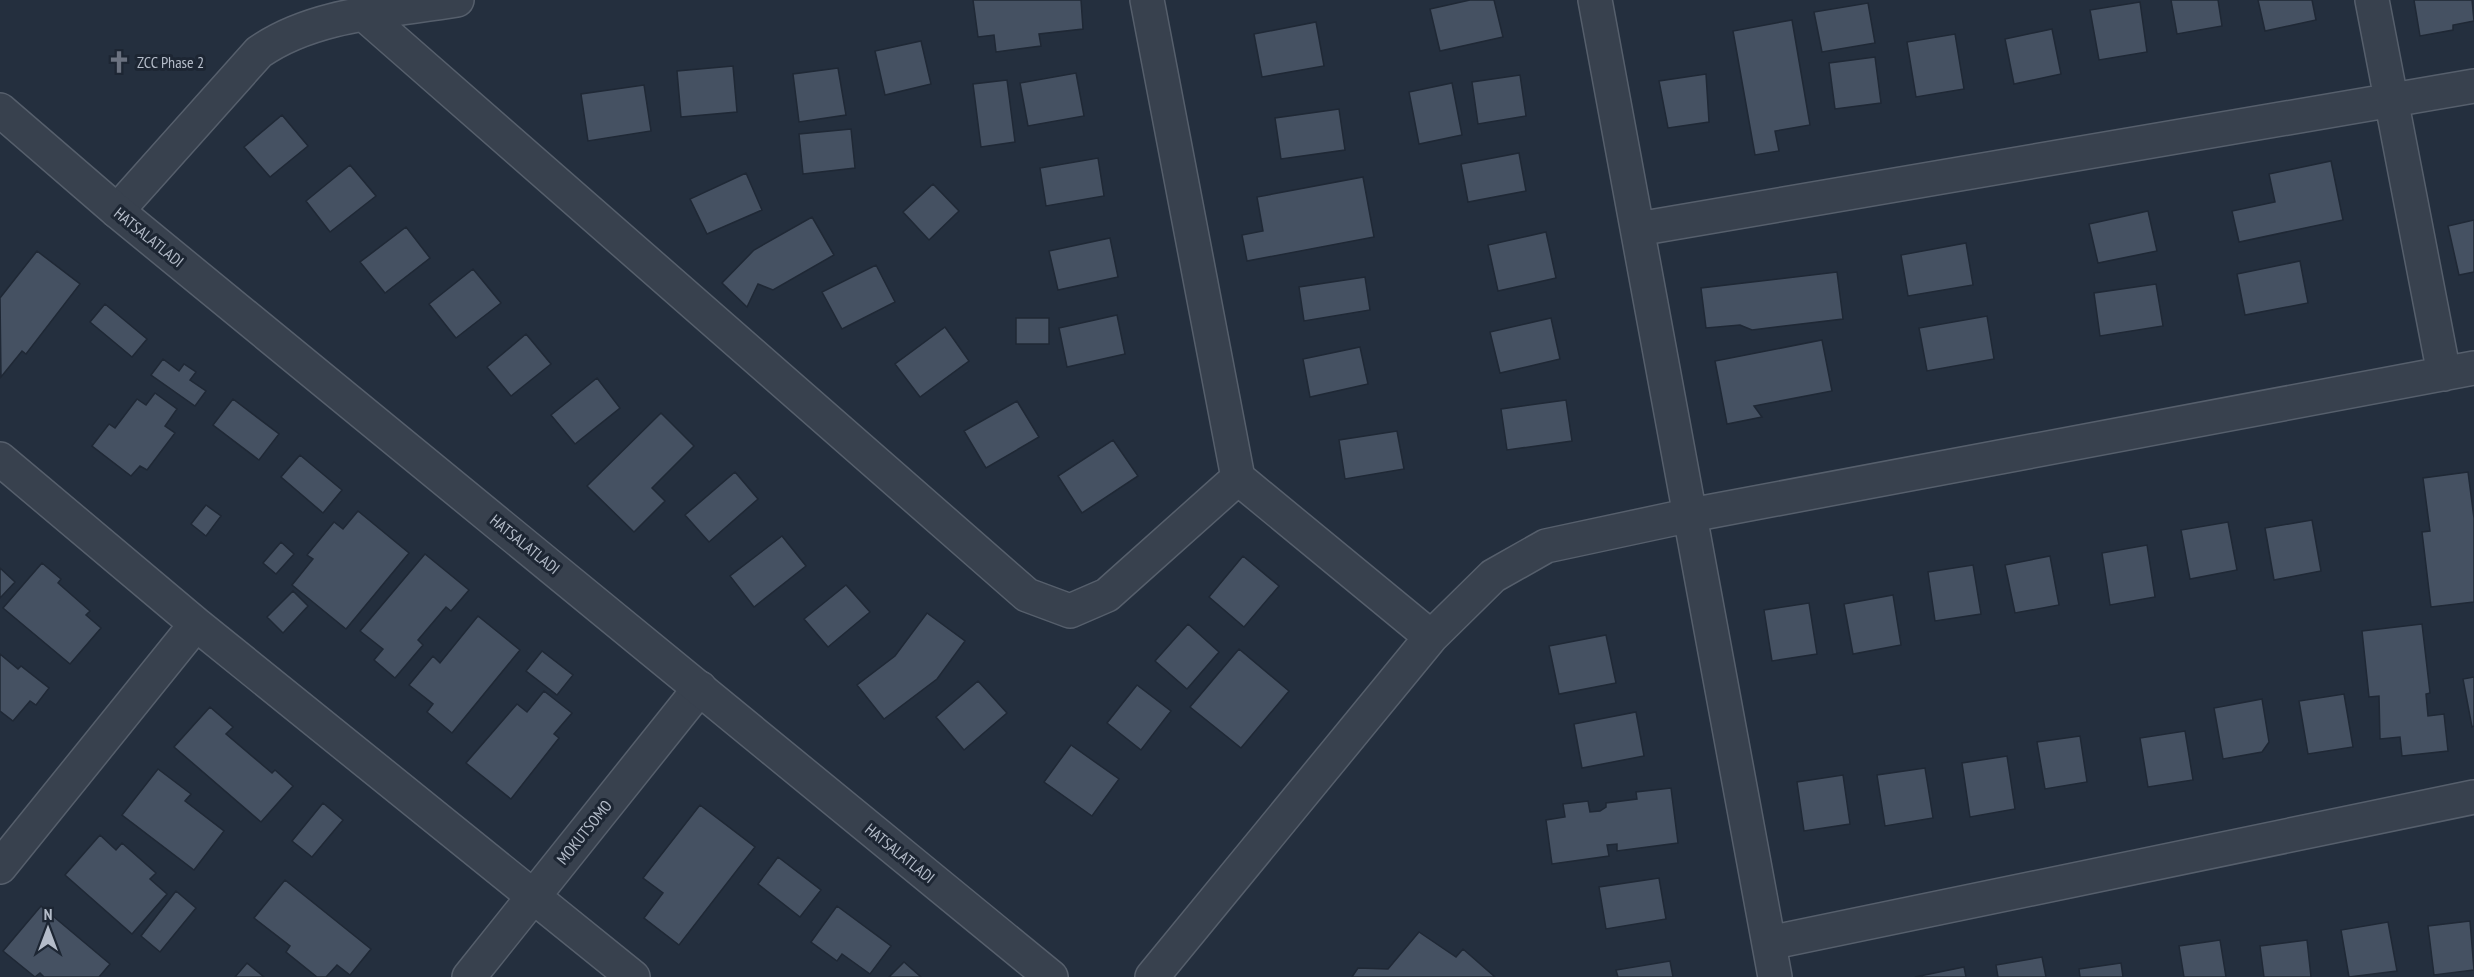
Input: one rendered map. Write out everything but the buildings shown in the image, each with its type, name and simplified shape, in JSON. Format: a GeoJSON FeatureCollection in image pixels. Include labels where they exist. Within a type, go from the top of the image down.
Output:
{"type":"FeatureCollection","features":[{"type":"Feature","properties":{"kind":"street"},"geometry":{"type":"LineString","coordinates":[[117,211],[259,52],[281,37],[307,26],[457,0]]}},
{"type":"Feature","properties":{"kind":"street"},"geometry":{"type":"LineString","coordinates":[[1147,0],[1238,478],[1431,637]]}},
{"type":"Feature","properties":{"kind":"street"},"geometry":{"type":"LineString","coordinates":[[1595,0],[1775,977]]}},
{"type":"Feature","properties":{"kind":"street"},"geometry":{"type":"LineString","coordinates":[[1152,977],[1431,637],[1493,576],[1546,546],[1691,515],[2459,371],[2390,100],[2372,0]]}},
{"type":"Feature","properties":{"kind":"street"},"geometry":{"type":"LineString","coordinates":[[366,16],[1027,596],[1070,611],[1107,596],[1238,478]]}},
{"type":"Feature","properties":{"kind":"street"},"geometry":{"type":"LineString","coordinates":[[1638,230],[2474,86]]}},
{"type":"Feature","properties":{"kind":"street","name":"HATSALATLADI"},"geometry":{"type":"LineString","coordinates":[[0,110],[117,211],[1051,977]]}},
{"type":"Feature","properties":{"kind":"street"},"geometry":{"type":"LineString","coordinates":[[0,459],[196,624],[633,977]]}},
{"type":"Feature","properties":{"kind":"street"},"geometry":{"type":"LineString","coordinates":[[0,867],[196,624]]}},
{"type":"Feature","properties":{"kind":"street","name":"MOKUTSOMO"},"geometry":{"type":"LineString","coordinates":[[469,977],[531,896],[700,688]]}},
{"type":"Feature","properties":{"kind":"street"},"geometry":{"type":"LineString","coordinates":[[1769,943],[2474,797]]}},
{"type":"Feature","properties":{"kind":"place","name":"ZCC Phase 2"},"geometry":{"type":"Point","coordinates":[119,62]}}]}
